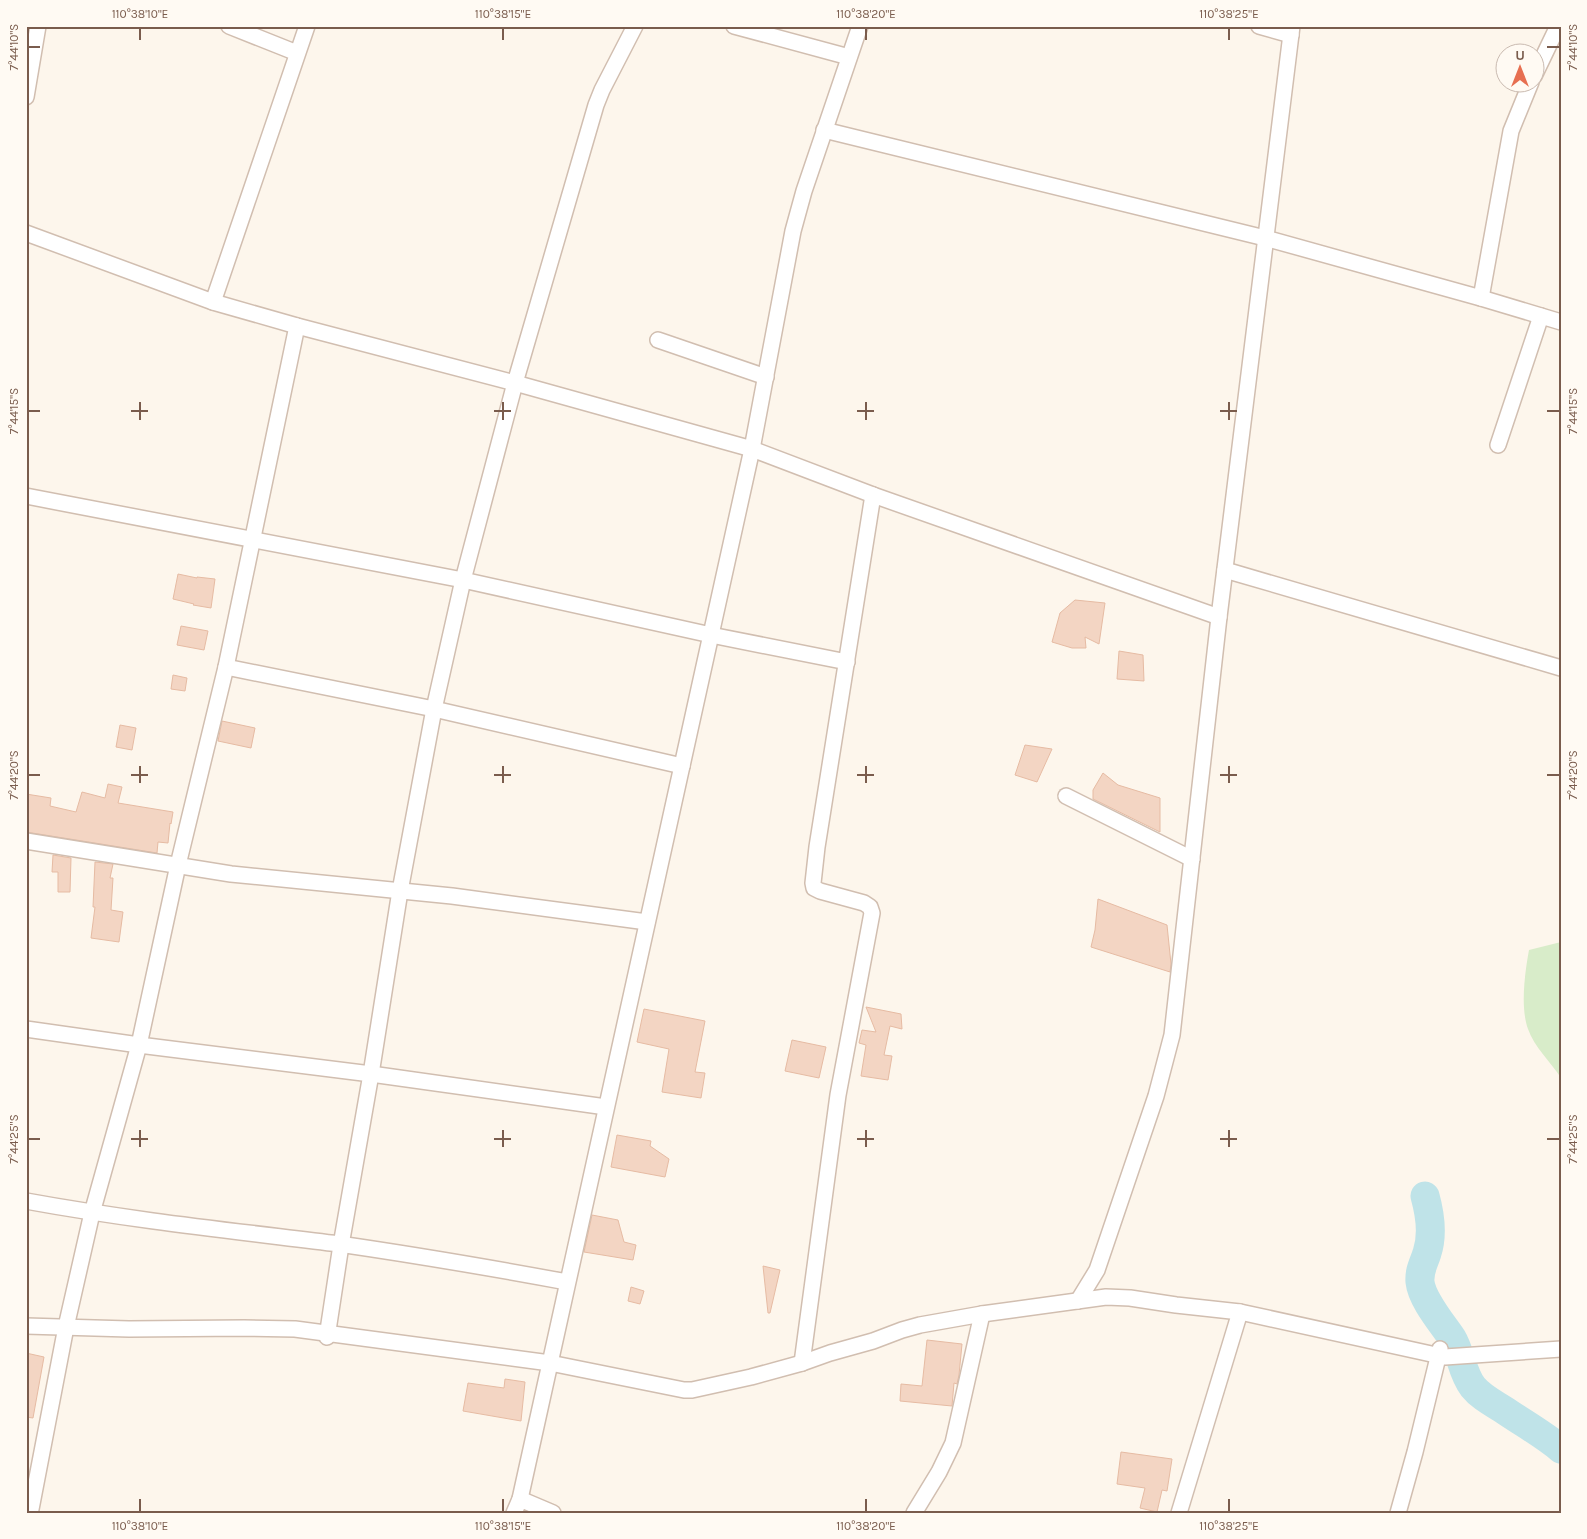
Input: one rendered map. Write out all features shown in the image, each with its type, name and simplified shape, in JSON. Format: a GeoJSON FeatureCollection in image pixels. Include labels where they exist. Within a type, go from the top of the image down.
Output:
{"type":"FeatureCollection","features":[{"type":"Feature","properties":{"kind":"street"},"geometry":{"type":"LineString","coordinates":[[26,97],[38,26]]}},
{"type":"Feature","properties":{"kind":"street"},"geometry":{"type":"LineString","coordinates":[[229,26],[298,53]]}},
{"type":"Feature","properties":{"kind":"street"},"geometry":{"type":"LineString","coordinates":[[213,302],[307,26]]}},
{"type":"Feature","properties":{"kind":"street"},"geometry":{"type":"LineString","coordinates":[[328,1335],[341,1245],[400,891],[434,709],[463,580],[515,383],[596,105],[635,26]]}},
{"type":"Feature","properties":{"kind":"street"},"geometry":{"type":"LineString","coordinates":[[734,26],[849,57]]}},
{"type":"Feature","properties":{"kind":"street"},"geometry":{"type":"LineString","coordinates":[[553,1513],[517,1506],[752,448],[798,212],[860,26]]}},
{"type":"Feature","properties":{"kind":"street"},"geometry":{"type":"LineString","coordinates":[[1078,1301],[1097,1270],[1156,1096],[1172,1035],[1219,617],[1292,31],[1259,26]]}},
{"type":"Feature","properties":{"kind":"street"},"geometry":{"type":"LineString","coordinates":[[1544,55],[1558,26]]}},
{"type":"Feature","properties":{"kind":"street"},"geometry":{"type":"LineString","coordinates":[[1481,298],[1511,131],[1527,92]]}},
{"type":"Feature","properties":{"kind":"street"},"geometry":{"type":"LineString","coordinates":[[824,130],[1266,238],[1561,322]]}},
{"type":"Feature","properties":{"kind":"street"},"geometry":{"type":"LineString","coordinates":[[26,233],[213,302],[752,448],[874,495],[1219,617]]}},
{"type":"Feature","properties":{"kind":"street"},"geometry":{"type":"LineString","coordinates":[[1498,445],[1541,316]]}},
{"type":"Feature","properties":{"kind":"street"},"geometry":{"type":"LineString","coordinates":[[34,1510],[66,1327],[92,1213],[139,1045],[178,865],[226,667],[298,326]]}},
{"type":"Feature","properties":{"kind":"street"},"geometry":{"type":"LineString","coordinates":[[658,340],[766,377]]}},
{"type":"Feature","properties":{"kind":"street"},"geometry":{"type":"LineString","coordinates":[[802,1364],[838,1095],[872,913],[870,906],[864,903],[820,891],[814,888],[812,884],[874,495]]}},
{"type":"Feature","properties":{"kind":"street"},"geometry":{"type":"LineString","coordinates":[[26,496],[463,580],[711,635],[846,662]]}},
{"type":"Feature","properties":{"kind":"street"},"geometry":{"type":"LineString","coordinates":[[1226,570],[1561,668]]}},
{"type":"Feature","properties":{"kind":"street"},"geometry":{"type":"LineString","coordinates":[[226,667],[434,709],[682,766]]}},
{"type":"Feature","properties":{"kind":"street"},"geometry":{"type":"LineString","coordinates":[[1066,796],[1192,859]]}},
{"type":"Feature","properties":{"kind":"street"},"geometry":{"type":"LineString","coordinates":[[26,840],[230,874],[452,896],[647,922]]}},
{"type":"Feature","properties":{"kind":"street"},"geometry":{"type":"LineString","coordinates":[[26,1029],[606,1107]]}},
{"type":"Feature","properties":{"kind":"street"},"geometry":{"type":"LineString","coordinates":[[26,1201],[92,1213],[341,1245],[462,1263],[567,1282]]}},
{"type":"Feature","properties":{"kind":"street"},"geometry":{"type":"LineString","coordinates":[[26,1326],[129,1329],[295,1329],[328,1335],[550,1363],[684,1390],[751,1377],[802,1364],[902,1330],[982,1314],[1106,1298],[1130,1298],[1240,1312],[1461,1356],[1561,1349]]}},
{"type":"Feature","properties":{"kind":"street"},"geometry":{"type":"LineString","coordinates":[[1179,1513],[1240,1312]]}},
{"type":"Feature","properties":{"kind":"street"},"geometry":{"type":"LineString","coordinates":[[914,1513],[953,1443],[982,1314]]}},
{"type":"Feature","properties":{"kind":"street"},"geometry":{"type":"LineString","coordinates":[[1398,1513],[1439,1352]]}},
{"type":"Feature","properties":{"kind":"green space"},"geometry":{"type":"Polygon","coordinates":[[[1561,942],[1561,1078],[1531,1036],[1524,1010],[1524,1000],[1529,950],[1561,942]]]}},
{"type":"Feature","properties":{"kind":"building"},"geometry":{"type":"Polygon","coordinates":[[[178,574],[215,579],[211,608],[173,599],[178,574]]]}},
{"type":"Feature","properties":{"kind":"building"},"geometry":{"type":"Polygon","coordinates":[[[1075,600],[1105,603],[1099,644],[1085,637],[1086,648],[1072,648],[1052,642],[1060,613],[1075,600]]]}},
{"type":"Feature","properties":{"kind":"building"},"geometry":{"type":"Polygon","coordinates":[[[181,626],[208,631],[204,650],[177,645],[181,626]]]}},
{"type":"Feature","properties":{"kind":"building"},"geometry":{"type":"Polygon","coordinates":[[[1119,651],[1143,655],[1144,681],[1117,679],[1119,651]]]}},
{"type":"Feature","properties":{"kind":"building"},"geometry":{"type":"Polygon","coordinates":[[[173,675],[187,678],[185,691],[171,689],[173,675]]]}},
{"type":"Feature","properties":{"kind":"building"},"geometry":{"type":"Polygon","coordinates":[[[222,721],[255,728],[251,748],[218,741],[222,721]]]}},
{"type":"Feature","properties":{"kind":"building"},"geometry":{"type":"Polygon","coordinates":[[[120,725],[136,728],[132,750],[116,747],[120,725]]]}},
{"type":"Feature","properties":{"kind":"building"},"geometry":{"type":"Polygon","coordinates":[[[1025,745],[1052,749],[1037,782],[1015,775],[1025,745]]]}},
{"type":"Feature","properties":{"kind":"building"},"geometry":{"type":"Polygon","coordinates":[[[1103,773],[1118,785],[1160,798],[1160,832],[1093,799],[1093,790],[1103,773]]]}},
{"type":"Feature","properties":{"kind":"building"},"geometry":{"type":"Polygon","coordinates":[[[108,784],[122,787],[118,803],[173,812],[168,843],[158,842],[157,853],[26,832],[26,794],[51,798],[50,806],[76,812],[82,792],[105,798],[108,784]]]}},
{"type":"Feature","properties":{"kind":"building"},"geometry":{"type":"Polygon","coordinates":[[[53,855],[71,858],[70,892],[58,892],[58,872],[52,872],[53,855]]]}},
{"type":"Feature","properties":{"kind":"building"},"geometry":{"type":"Polygon","coordinates":[[[95,862],[113,864],[110,878],[113,878],[111,910],[123,912],[119,942],[91,938],[95,907],[93,907],[95,862]]]}},
{"type":"Feature","properties":{"kind":"building"},"geometry":{"type":"Polygon","coordinates":[[[1098,899],[1167,925],[1171,964],[1170,972],[1091,947],[1095,930],[1098,899]]]}},
{"type":"Feature","properties":{"kind":"building"},"geometry":{"type":"Polygon","coordinates":[[[866,1007],[901,1014],[902,1029],[890,1026],[884,1055],[892,1056],[888,1080],[861,1076],[866,1045],[859,1043],[862,1030],[876,1032],[866,1007]]]}},
{"type":"Feature","properties":{"kind":"building"},"geometry":{"type":"Polygon","coordinates":[[[644,1009],[705,1021],[695,1072],[705,1073],[701,1098],[662,1092],[669,1049],[637,1042],[644,1009]]]}},
{"type":"Feature","properties":{"kind":"building"},"geometry":{"type":"Polygon","coordinates":[[[792,1040],[826,1047],[819,1078],[785,1071],[792,1040]]]}},
{"type":"Feature","properties":{"kind":"building"},"geometry":{"type":"Polygon","coordinates":[[[617,1135],[651,1141],[650,1146],[669,1159],[665,1177],[611,1167],[617,1135]]]}},
{"type":"Feature","properties":{"kind":"building"},"geometry":{"type":"Polygon","coordinates":[[[592,1215],[618,1220],[624,1242],[636,1245],[633,1260],[584,1252],[592,1215]]]}},
{"type":"Feature","properties":{"kind":"building"},"geometry":{"type":"Polygon","coordinates":[[[763,1266],[780,1270],[770,1313],[768,1313],[763,1266]]]}},
{"type":"Feature","properties":{"kind":"building"},"geometry":{"type":"Polygon","coordinates":[[[631,1287],[644,1291],[640,1304],[628,1301],[631,1287]]]}},
{"type":"Feature","properties":{"kind":"building"},"geometry":{"type":"Polygon","coordinates":[[[927,1340],[962,1344],[959,1375],[957,1384],[954,1383],[952,1406],[900,1401],[901,1384],[922,1386],[927,1340]]]}},
{"type":"Feature","properties":{"kind":"building"},"geometry":{"type":"Polygon","coordinates":[[[26,1353],[44,1357],[33,1418],[26,1417],[26,1353]]]}},
{"type":"Feature","properties":{"kind":"building"},"geometry":{"type":"Polygon","coordinates":[[[505,1379],[525,1382],[521,1421],[463,1411],[468,1383],[504,1388],[505,1379]]]}},
{"type":"Feature","properties":{"kind":"building"},"geometry":{"type":"Polygon","coordinates":[[[1121,1452],[1172,1459],[1167,1491],[1162,1490],[1157,1512],[1140,1508],[1145,1488],[1117,1484],[1121,1452]]]}},
{"type":"Feature","properties":{"kind":"waterway"},"geometry":{"type":"LineString","coordinates":[[1425,1196],[1430,1232],[1429,1246],[1420,1274],[1420,1282],[1428,1304],[1455,1344],[1469,1381],[1483,1397],[1540,1433],[1561,1449]]}}]}
